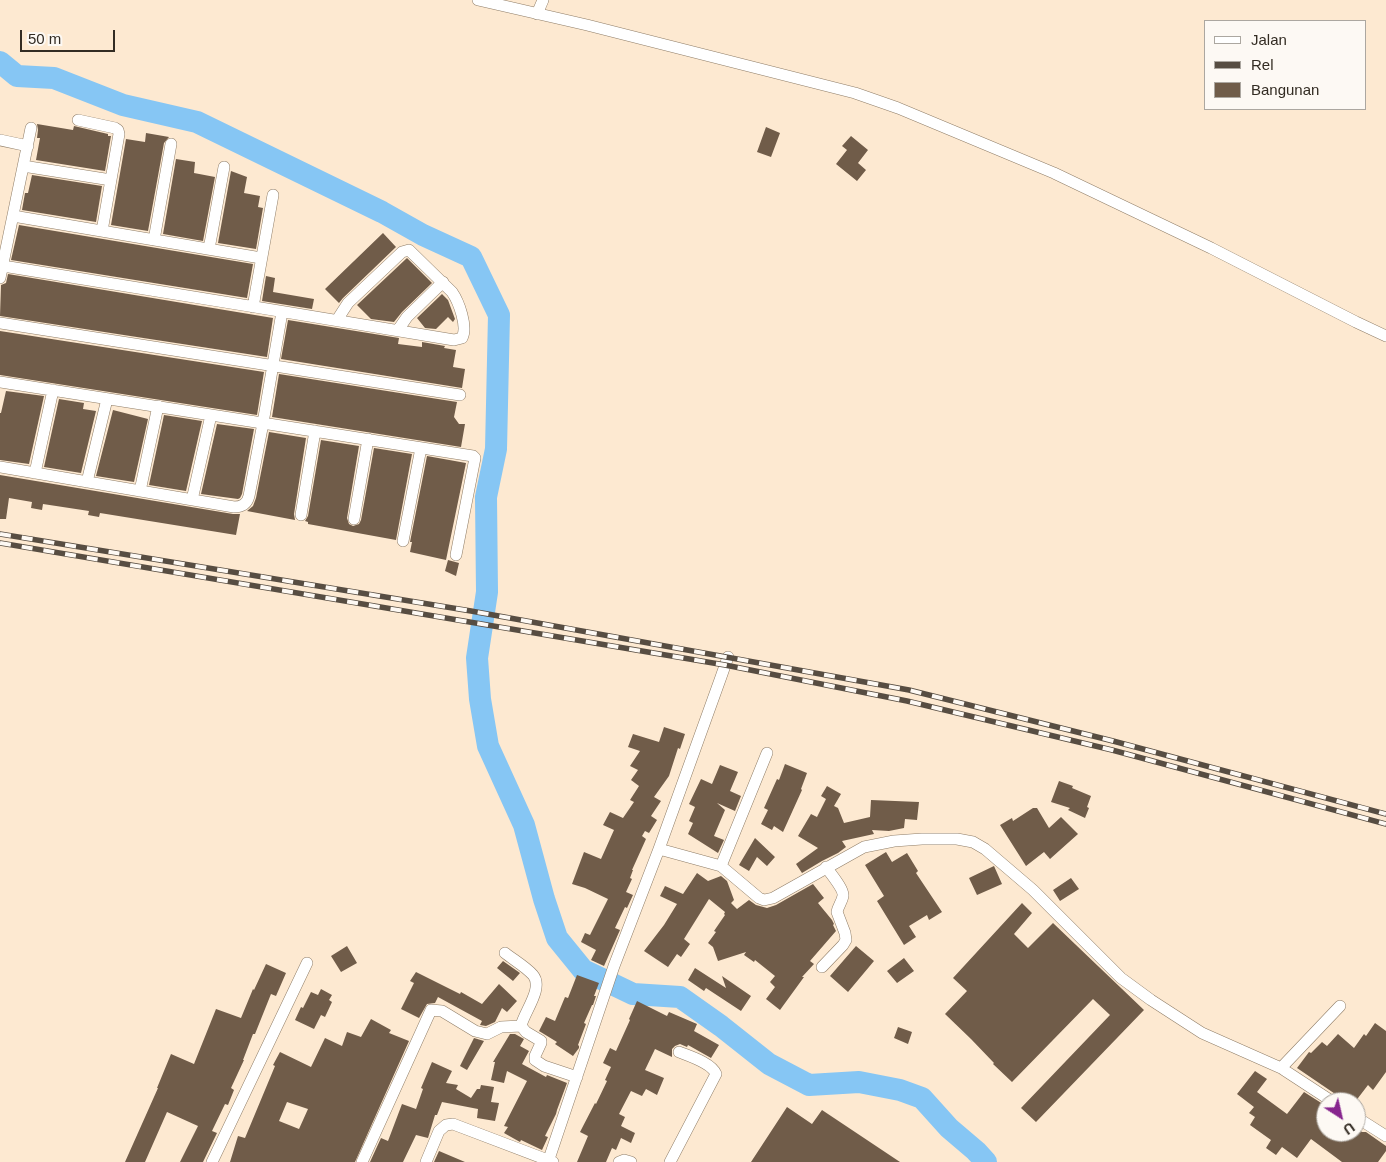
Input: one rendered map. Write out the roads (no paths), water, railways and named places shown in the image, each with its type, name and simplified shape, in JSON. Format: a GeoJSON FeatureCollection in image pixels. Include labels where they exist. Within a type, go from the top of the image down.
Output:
{"type":"FeatureCollection","features":[{"type":"Feature","properties":{"kind":"street"},"geometry":{"type":"LineString","coordinates":[[478,0],[855,93],[1054,173],[1211,248],[1386,336]]}},
{"type":"Feature","properties":{"kind":"street"},"geometry":{"type":"LineString","coordinates":[[538,14],[543,0]]}},
{"type":"Feature","properties":{"kind":"street"},"geometry":{"type":"LineString","coordinates":[[78,120],[115,128],[119,134],[102,231]]}},
{"type":"Feature","properties":{"kind":"street"},"geometry":{"type":"LineString","coordinates":[[0,278],[3,266],[3,245],[13,216],[31,128]]}},
{"type":"Feature","properties":{"kind":"street"},"geometry":{"type":"LineString","coordinates":[[0,140],[28,146]]}},
{"type":"Feature","properties":{"kind":"street"},"geometry":{"type":"LineString","coordinates":[[154,240],[171,144]]}},
{"type":"Feature","properties":{"kind":"street"},"geometry":{"type":"LineString","coordinates":[[24,166],[111,180]]}},
{"type":"Feature","properties":{"kind":"street"},"geometry":{"type":"LineString","coordinates":[[208,249],[224,167]]}},
{"type":"Feature","properties":{"kind":"street"},"geometry":{"type":"LineString","coordinates":[[253,307],[273,195]]}},
{"type":"Feature","properties":{"kind":"street"},"geometry":{"type":"LineString","coordinates":[[13,216],[261,258]]}},
{"type":"Feature","properties":{"kind":"street"},"geometry":{"type":"LineString","coordinates":[[3,266],[454,340],[462,338],[464,334],[457,299],[443,282],[409,250],[405,250],[348,303],[336,320]]}},
{"type":"Feature","properties":{"kind":"street"},"geometry":{"type":"LineString","coordinates":[[398,330],[407,317],[443,282]]}},
{"type":"Feature","properties":{"kind":"street"},"geometry":{"type":"LineString","coordinates":[[0,467],[192,500],[238,507],[243,506],[247,501],[263,423],[282,312]]}},
{"type":"Feature","properties":{"kind":"street"},"geometry":{"type":"LineString","coordinates":[[0,323],[460,394]]}},
{"type":"Feature","properties":{"kind":"street"},"geometry":{"type":"LineString","coordinates":[[1,385],[53,390],[473,456],[475,458],[456,555]]}},
{"type":"Feature","properties":{"kind":"street"},"geometry":{"type":"LineString","coordinates":[[35,473],[53,390]]}},
{"type":"Feature","properties":{"kind":"street"},"geometry":{"type":"LineString","coordinates":[[87,482],[108,399]]}},
{"type":"Feature","properties":{"kind":"street"},"geometry":{"type":"LineString","coordinates":[[140,491],[158,406]]}},
{"type":"Feature","properties":{"kind":"street"},"geometry":{"type":"LineString","coordinates":[[192,500],[212,415]]}},
{"type":"Feature","properties":{"kind":"street"},"geometry":{"type":"LineString","coordinates":[[301,515],[316,431]]}},
{"type":"Feature","properties":{"kind":"street"},"geometry":{"type":"LineString","coordinates":[[354,519],[368,439]]}},
{"type":"Feature","properties":{"kind":"street"},"geometry":{"type":"LineString","coordinates":[[403,541],[421,448]]}},
{"type":"Feature","properties":{"kind":"street"},"geometry":{"type":"LineString","coordinates":[[426,1162],[439,1130],[453,1124],[550,1162],[614,966],[659,849],[728,657]]}},
{"type":"Feature","properties":{"kind":"street"},"geometry":{"type":"LineString","coordinates":[[721,866],[767,753]]}},
{"type":"Feature","properties":{"kind":"street"},"geometry":{"type":"LineString","coordinates":[[659,849],[721,866],[750,892],[764,900],[773,898],[864,847],[894,841],[957,839],[973,842],[985,849],[1033,890],[1121,978],[1151,1000],[1202,1033],[1281,1068],[1318,1092]]}},
{"type":"Feature","properties":{"kind":"street"},"geometry":{"type":"LineString","coordinates":[[822,967],[843,945],[846,937],[837,912],[843,892],[826,867]]}},
{"type":"Feature","properties":{"kind":"street"},"geometry":{"type":"LineString","coordinates":[[505,953],[530,972],[536,980],[536,992],[521,1026]]}},
{"type":"Feature","properties":{"kind":"street"},"geometry":{"type":"LineString","coordinates":[[212,1162],[307,963]]}},
{"type":"Feature","properties":{"kind":"street"},"geometry":{"type":"LineString","coordinates":[[1281,1068],[1340,1006]]}},
{"type":"Feature","properties":{"kind":"street"},"geometry":{"type":"LineString","coordinates":[[362,1162],[432,1010],[442,1011],[475,1031],[487,1034],[501,1027],[521,1026]]}},
{"type":"Feature","properties":{"kind":"street"},"geometry":{"type":"LineString","coordinates":[[521,1026],[526,1032],[541,1041],[535,1056],[537,1062],[577,1077]]}},
{"type":"Feature","properties":{"kind":"street"},"geometry":{"type":"LineString","coordinates":[[670,1162],[716,1074],[715,1070],[709,1066],[679,1052]]}},
{"type":"Feature","properties":{"kind":"street"},"geometry":{"type":"LineString","coordinates":[[1366,1123],[1386,1136]]}},
{"type":"Feature","properties":{"kind":"street"},"geometry":{"type":"LineString","coordinates":[[619,1162],[624,1160],[631,1162]]}},
{"type":"Feature","properties":{"kind":"waterway"},"geometry":{"type":"LineString","coordinates":[[0,62],[17,76],[54,78],[123,105],[197,122],[471,257],[499,315],[496,449],[486,497],[487,592],[477,658],[480,699],[488,746],[524,825],[544,899],[557,938],[583,970],[633,994],[680,997],[769,1064],[809,1085],[859,1082],[900,1090],[922,1098],[949,1128],[986,1162]]}},
{"type":"Feature","properties":{"kind":"railway"},"geometry":{"type":"LineString","coordinates":[[0,534],[471,611],[909,690],[1113,741],[1386,814]]}},
{"type":"Feature","properties":{"kind":"railway"},"geometry":{"type":"LineString","coordinates":[[0,543],[725,665],[907,701],[1112,750],[1386,824]]}}]}
